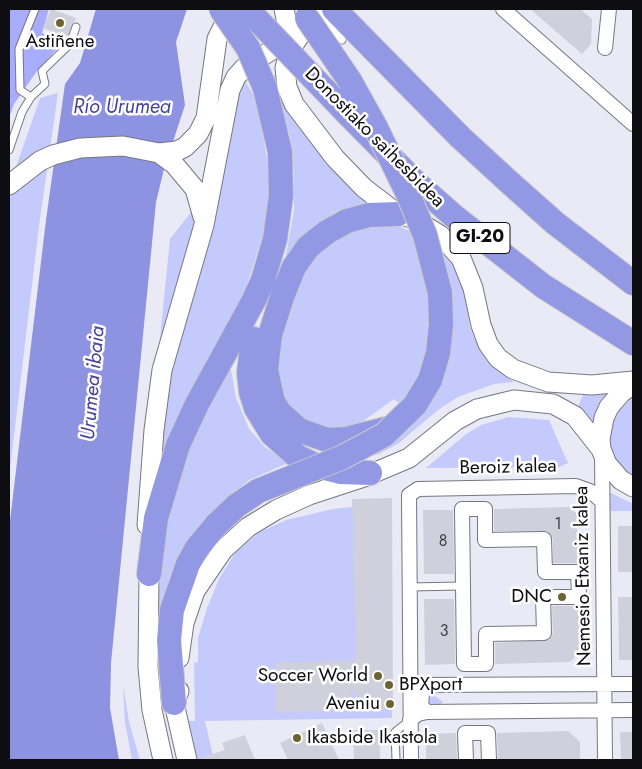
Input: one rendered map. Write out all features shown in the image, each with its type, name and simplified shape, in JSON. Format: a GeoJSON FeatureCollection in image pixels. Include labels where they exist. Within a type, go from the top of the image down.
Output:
{"type":"FeatureCollection","features":[{"type":"Feature","properties":{"kind":"highway"},"geometry":{"type":"LineString","coordinates":[[150,574],[156,518],[178,445],[193,412],[248,312],[263,280],[275,239],[281,196],[280,152],[265,88],[248,48],[222,9]]}},
{"type":"Feature","properties":{"kind":"highway","name":"Donostiako saihesbidea"},"geometry":{"type":"LineString","coordinates":[[247,9],[415,182],[449,212],[543,286],[633,343]]}},
{"type":"Feature","properties":{"kind":"highway"},"geometry":{"type":"LineString","coordinates":[[308,15],[488,163],[555,224],[633,283]]}},
{"type":"Feature","properties":{"kind":"highway"},"geometry":{"type":"LineString","coordinates":[[174,704],[169,640],[172,610],[188,564],[196,548],[216,524],[236,506],[258,491],[358,451],[396,425],[423,393],[438,353],[441,311],[434,266],[408,194],[375,126],[350,81],[308,15]]}},
{"type":"Feature","properties":{"kind":"highway"},"geometry":{"type":"LineString","coordinates":[[396,425],[346,439],[327,440],[299,430],[280,413],[273,402],[266,370],[267,350],[275,318],[289,278],[308,247],[327,232],[347,221],[369,216],[398,214]]}},
{"type":"Feature","properties":{"kind":"highway"},"geometry":{"type":"LineString","coordinates":[[263,280],[263,301],[251,352],[249,373],[251,392],[263,422],[282,446],[298,457],[330,470],[370,473]]}},
{"type":"Feature","properties":{"kind":"street"},"geometry":{"type":"LineString","coordinates":[[9,185],[26,171],[53,155],[92,146],[123,146],[159,153],[176,151],[185,147],[198,134],[206,118],[217,38],[225,23],[242,9]]}},
{"type":"Feature","properties":{"kind":"street"},"geometry":{"type":"LineString","coordinates":[[503,9],[633,124]]}},
{"type":"Feature","properties":{"kind":"street"},"geometry":{"type":"LineString","coordinates":[[605,48],[609,9]]}},
{"type":"Feature","properties":{"kind":"street"},"geometry":{"type":"LineString","coordinates":[[308,15],[286,59],[285,78],[290,96],[349,174],[369,193],[398,214],[412,218],[440,235],[461,258],[469,274],[481,325],[488,344],[498,358],[513,369],[530,377],[562,384],[592,385],[633,382]]}},
{"type":"Feature","properties":{"kind":"street"},"geometry":{"type":"LineString","coordinates":[[163,760],[152,710],[148,666],[150,574],[146,546],[157,396],[168,342],[204,226],[230,90],[244,68],[278,46],[308,15]]}},
{"type":"Feature","properties":{"kind":"street"},"geometry":{"type":"LineString","coordinates":[[159,153],[187,178],[199,197],[204,226]]}},
{"type":"Feature","properties":{"kind":"street"},"geometry":{"type":"LineString","coordinates":[[601,452],[600,430],[604,418],[615,399],[633,382]]}},
{"type":"Feature","properties":{"kind":"street"},"geometry":{"type":"LineString","coordinates":[[187,760],[174,704],[180,688],[178,665],[180,639],[189,607],[203,577],[223,550],[248,527],[276,510],[309,495],[364,477],[409,458],[455,421],[471,411],[489,404],[514,400],[540,401],[568,411],[581,422],[613,472],[633,487]]}},
{"type":"Feature","properties":{"kind":"street","name":"Nemesio Etxaniz kalea"},"geometry":{"type":"LineString","coordinates":[[601,452],[606,760]]}},
{"type":"Feature","properties":{"kind":"street","name":"Beroiz kalea"},"geometry":{"type":"LineString","coordinates":[[408,587],[407,499],[411,492],[418,489],[576,486],[590,491],[602,501]]}},
{"type":"Feature","properties":{"kind":"street"},"geometry":{"type":"LineString","coordinates":[[462,509],[485,509],[486,540],[544,539],[544,572],[578,572],[579,597],[544,597],[544,633],[486,634],[486,664],[464,664],[462,509]]}},
{"type":"Feature","properties":{"kind":"street"},"geometry":{"type":"LineString","coordinates":[[408,587],[411,760]]}},
{"type":"Feature","properties":{"kind":"street"},"geometry":{"type":"LineString","coordinates":[[410,680],[417,685],[604,700],[633,710]]}},
{"type":"Feature","properties":{"kind":"street"},"geometry":{"type":"LineString","coordinates":[[410,720],[418,714],[427,712],[604,700],[633,684]]}},
{"type":"Feature","properties":{"kind":"street"},"geometry":{"type":"LineString","coordinates":[[427,685],[422,693],[422,706],[427,712]]}},
{"type":"Feature","properties":{"kind":"street"},"geometry":{"type":"LineString","coordinates":[[466,760],[465,733],[488,733],[488,760]]}},
{"type":"Feature","properties":{"kind":"lane"},"geometry":{"type":"LineString","coordinates":[[31,97],[20,90],[19,49],[35,9]]}},
{"type":"Feature","properties":{"kind":"lane"},"geometry":{"type":"LineString","coordinates":[[308,15],[342,40]]}},
{"type":"Feature","properties":{"kind":"lane"},"geometry":{"type":"LineString","coordinates":[[9,150],[22,112],[31,97],[45,84],[42,71],[70,44],[76,27]]}},
{"type":"Feature","properties":{"kind":"lane"},"geometry":{"type":"LineString","coordinates":[[408,587],[461,586]]}},
{"type":"Feature","properties":{"kind":"lane"},"geometry":{"type":"LineString","coordinates":[[396,760],[395,732],[410,720]]}},
{"type":"Feature","properties":{"kind":"shaded area"},"geometry":{"type":"Polygon","coordinates":[[[9,9],[49,9],[42,33],[65,40],[37,71],[14,104],[9,118],[9,9]]]}},
{"type":"Feature","properties":{"kind":"shaded area"},"geometry":{"type":"Polygon","coordinates":[[[269,74],[277,76],[376,204],[357,205],[335,212],[297,242],[285,261],[294,210],[294,175],[290,136],[269,74]]]}},
{"type":"Feature","properties":{"kind":"shaded area"},"geometry":{"type":"Polygon","coordinates":[[[245,81],[256,99],[268,164],[269,195],[264,231],[245,291],[186,399],[152,484],[175,347],[211,231],[237,92],[245,81]]]}},
{"type":"Feature","properties":{"kind":"shaded area"},"geometry":{"type":"Polygon","coordinates":[[[58,93],[39,226],[9,478],[9,187],[40,98],[58,93]]]}},
{"type":"Feature","properties":{"kind":"shaded area"},"geometry":{"type":"Polygon","coordinates":[[[196,206],[198,216],[156,378],[170,239],[196,206]]]}},
{"type":"Feature","properties":{"kind":"shaded area"},"geometry":{"type":"Polygon","coordinates":[[[375,224],[401,227],[431,240],[446,254],[462,279],[470,327],[478,347],[492,366],[514,382],[494,384],[458,397],[438,410],[399,443],[379,454],[358,459],[415,416],[394,399],[362,422],[341,428],[322,428],[306,424],[276,396],[272,350],[292,282],[321,247],[349,230],[375,224]]]}},
{"type":"Feature","properties":{"kind":"shaded area"},"geometry":{"type":"Polygon","coordinates":[[[230,364],[236,398],[249,429],[265,447],[288,463],[249,480],[212,512],[186,544],[170,575],[156,625],[164,534],[180,465],[230,364]]]}},
{"type":"Feature","properties":{"kind":"shaded area"},"geometry":{"type":"Polygon","coordinates":[[[611,391],[599,406],[593,425],[578,407],[581,399],[585,392],[611,391]]]}},
{"type":"Feature","properties":{"kind":"shaded area"},"geometry":{"type":"Polygon","coordinates":[[[633,397],[633,477],[622,469],[612,455],[609,439],[612,422],[620,408],[633,397]]]}},
{"type":"Feature","properties":{"kind":"shaded area"},"geometry":{"type":"Polygon","coordinates":[[[509,417],[549,420],[568,463],[559,467],[426,468],[465,435],[481,425],[509,417]]]}},
{"type":"Feature","properties":{"kind":"shaded area"},"geometry":{"type":"Polygon","coordinates":[[[609,492],[633,504],[633,511],[609,511],[609,492]]]}},
{"type":"Feature","properties":{"kind":"shaded area"},"geometry":{"type":"Polygon","coordinates":[[[387,503],[392,718],[205,721],[214,760],[195,760],[187,721],[195,721],[194,663],[198,662],[198,638],[207,608],[219,579],[235,553],[258,533],[286,520],[333,509],[387,503]]]}},
{"type":"Feature","properties":{"kind":"shaded area"},"geometry":{"type":"Polygon","coordinates":[[[123,684],[129,722],[140,760],[132,760],[125,723],[123,684]]]}},
{"type":"Feature","properties":{"kind":"shaded area"},"geometry":{"type":"Polygon","coordinates":[[[439,690],[435,696],[443,702],[437,707],[428,702],[428,695],[431,691],[439,690]]]}},
{"type":"Feature","properties":{"kind":"water","name":"Río Urumea"},"geometry":{"type":"Polygon","coordinates":[[[96,9],[187,9],[176,42],[185,105],[164,169],[156,202],[111,663],[110,708],[119,760],[9,760],[9,529],[46,220],[65,84],[80,63],[96,9]]]}},
{"type":"Feature","properties":{"kind":"building","name":"Astiñene"},"geometry":{"type":"Polygon","coordinates":[[[51,9],[76,18],[67,38],[43,28],[51,9]]]}},
{"type":"Feature","properties":{"kind":"building"},"geometry":{"type":"Polygon","coordinates":[[[530,9],[580,9],[592,19],[591,44],[582,54],[530,9]]]}},
{"type":"Feature","properties":{"kind":"building"},"geometry":{"type":"Polygon","coordinates":[[[392,498],[393,709],[367,710],[351,690],[351,711],[276,712],[276,663],[356,660],[352,499],[392,498]]]}},
{"type":"Feature","properties":{"kind":"building"},"geometry":{"type":"Polygon","coordinates":[[[569,507],[577,514],[578,563],[553,563],[553,539],[548,531],[494,531],[494,509],[569,507]]]}},
{"type":"Feature","properties":{"kind":"building"},"geometry":{"type":"Polygon","coordinates":[[[423,510],[453,510],[454,574],[424,574],[423,510]]]}},
{"type":"Feature","properties":{"kind":"building"},"geometry":{"type":"Polygon","coordinates":[[[618,526],[633,526],[633,572],[618,572],[618,526]]]}},
{"type":"Feature","properties":{"kind":"building"},"geometry":{"type":"Polygon","coordinates":[[[618,597],[633,597],[633,660],[619,660],[618,597]]]}},
{"type":"Feature","properties":{"kind":"building"},"geometry":{"type":"Polygon","coordinates":[[[424,599],[454,599],[455,664],[425,665],[424,599]]]}},
{"type":"Feature","properties":{"kind":"building"},"geometry":{"type":"Polygon","coordinates":[[[552,606],[579,606],[580,652],[570,662],[495,664],[495,643],[549,640],[553,633],[552,606]]]}},
{"type":"Feature","properties":{"kind":"building"},"geometry":{"type":"Polygon","coordinates":[[[322,723],[339,760],[288,760],[280,743],[322,723]]]}},
{"type":"Feature","properties":{"kind":"building","name":"Ikasbide Ikastola"},"geometry":{"type":"Polygon","coordinates":[[[353,730],[380,730],[380,760],[354,760],[353,730]]]}},
{"type":"Feature","properties":{"kind":"building"},"geometry":{"type":"Polygon","coordinates":[[[568,731],[580,742],[580,760],[498,760],[497,733],[568,731]]]}},
{"type":"Feature","properties":{"kind":"building"},"geometry":{"type":"Polygon","coordinates":[[[620,732],[633,732],[633,760],[621,760],[620,732]]]}},
{"type":"Feature","properties":{"kind":"building"},"geometry":{"type":"Polygon","coordinates":[[[456,733],[457,760],[426,760],[426,734],[456,733]]]}},
{"type":"Feature","properties":{"kind":"building","name":"Ikasbide Ikastola"},"geometry":{"type":"Polygon","coordinates":[[[245,735],[255,760],[200,760],[200,758],[225,750],[222,743],[245,735]]]}},
{"type":"Feature","properties":{"kind":"place","name":"Astiñene"},"geometry":{"type":"Point","coordinates":[60,23]}},
{"type":"Feature","properties":{"kind":"place","name":"DNC"},"geometry":{"type":"Point","coordinates":[562,597]}},
{"type":"Feature","properties":{"kind":"place","name":"Soccer World"},"geometry":{"type":"Point","coordinates":[378,676]}},
{"type":"Feature","properties":{"kind":"place","name":"BPXport"},"geometry":{"type":"Point","coordinates":[389,685]}},
{"type":"Feature","properties":{"kind":"place","name":"Aveniu"},"geometry":{"type":"Point","coordinates":[390,704]}},
{"type":"Feature","properties":{"kind":"place","name":"Ikasbide Ikastola"},"geometry":{"type":"Point","coordinates":[297,738]}},
{"type":"Feature","properties":{"kind":"water label","name":"Urumea ibaia"},"geometry":{"type":"Point","coordinates":[94,383]}}]}
